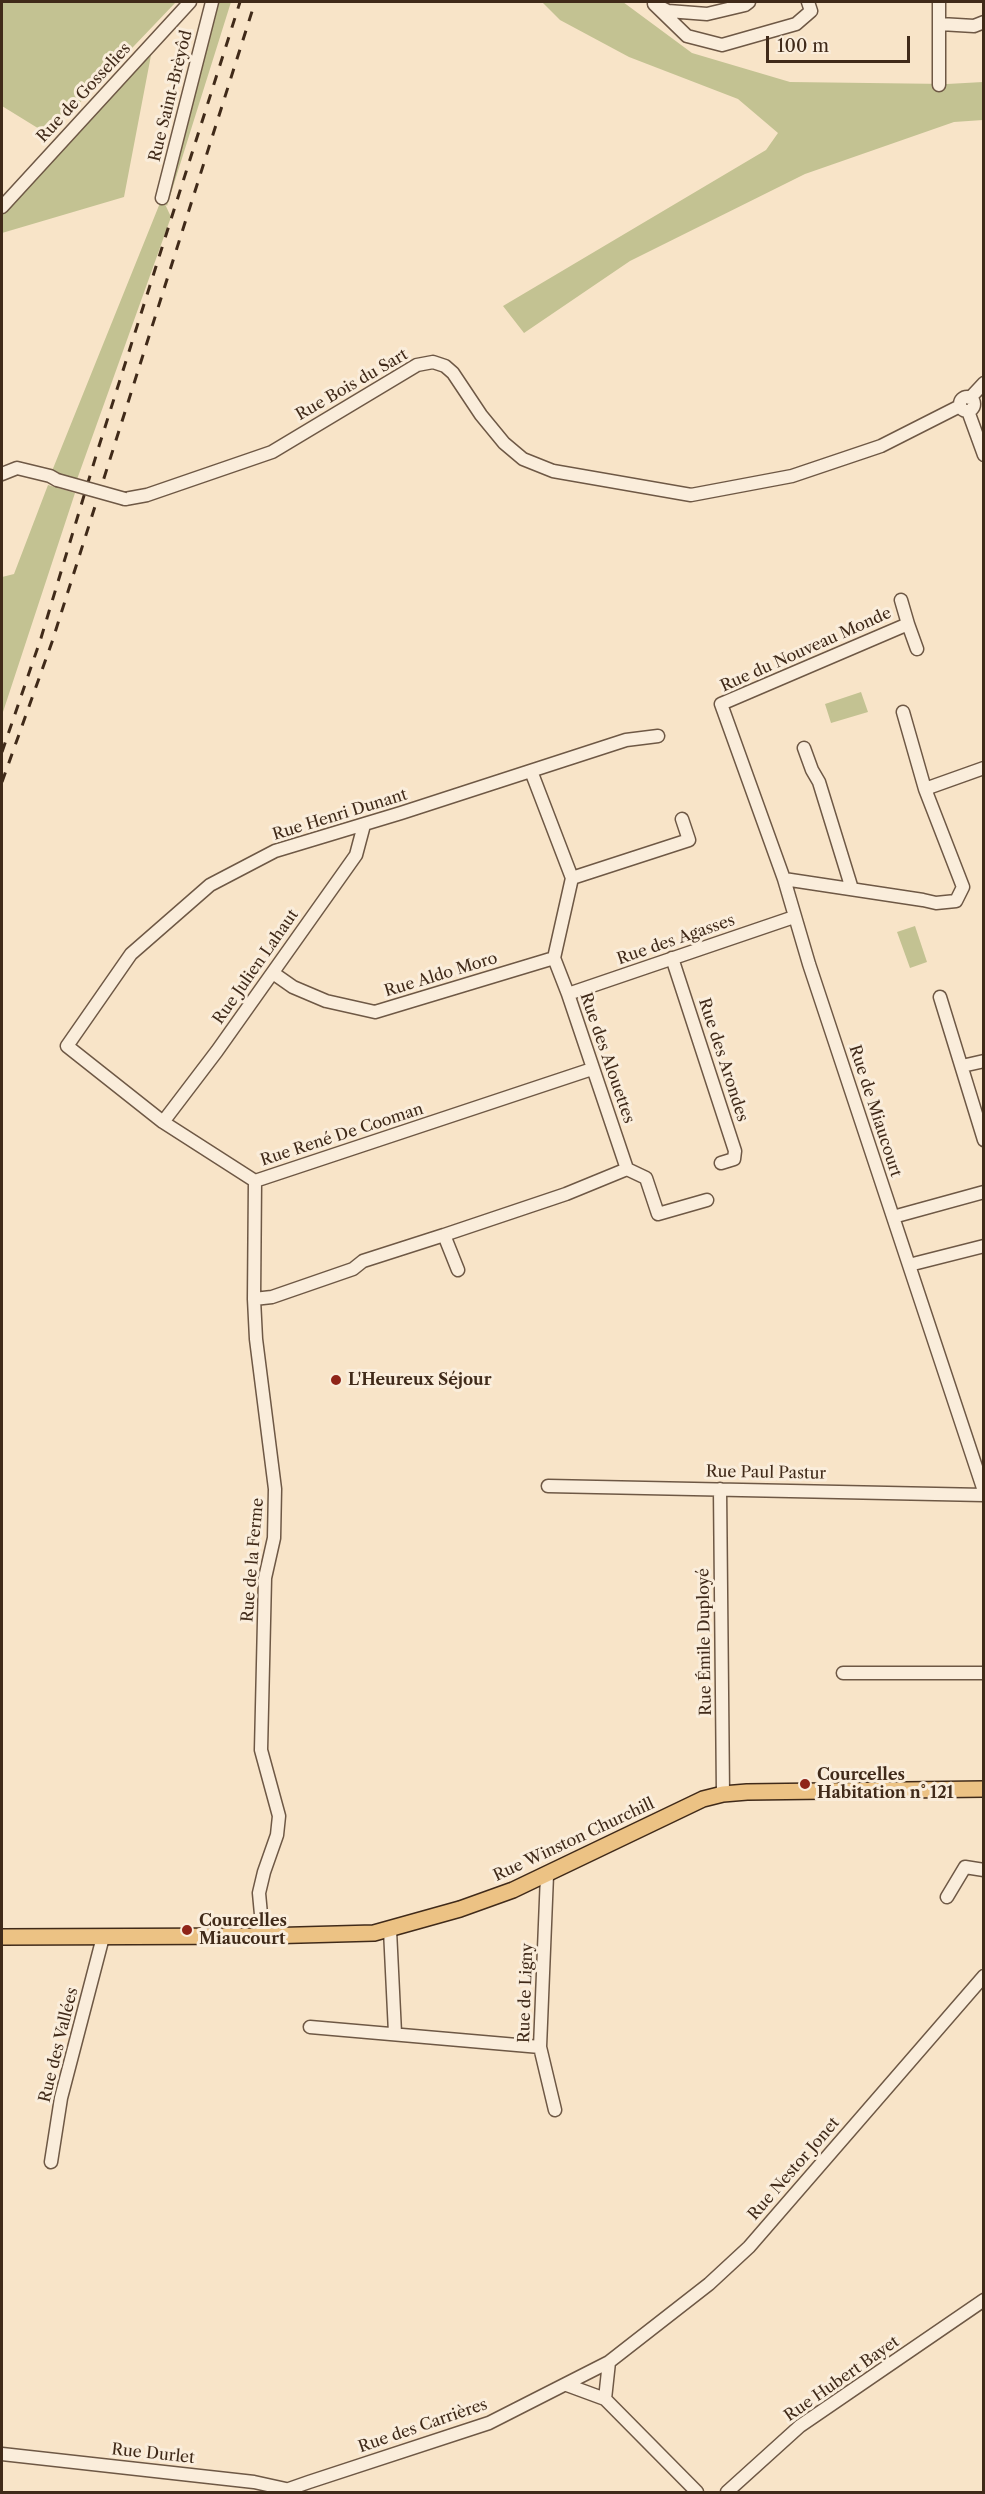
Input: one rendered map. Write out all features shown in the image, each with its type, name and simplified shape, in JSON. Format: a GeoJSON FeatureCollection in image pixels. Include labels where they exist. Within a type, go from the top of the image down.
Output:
{"type":"FeatureCollection","features":[{"type":"Feature","properties":{"kind":"main road","name":"Rue Winston Churchill"},"geometry":{"type":"LineString","coordinates":[[2,1937],[342,1935],[390,1930],[460,1909],[547,1875],[703,1799],[723,1794],[984,1789]]}},
{"type":"Feature","properties":{"kind":"street","name":"Rue de Gosselies"},"geometry":{"type":"LineString","coordinates":[[2,207],[190,2]]}},
{"type":"Feature","properties":{"kind":"street","name":"Rue Saint-Brèyôd"},"geometry":{"type":"LineString","coordinates":[[162,198],[212,2]]}},
{"type":"Feature","properties":{"kind":"street"},"geometry":{"type":"LineString","coordinates":[[650,3],[668,11],[707,15],[749,2]]}},
{"type":"Feature","properties":{"kind":"street"},"geometry":{"type":"LineString","coordinates":[[650,3],[687,36],[722,45],[796,24],[811,11],[808,2]]}},
{"type":"Feature","properties":{"kind":"street"},"geometry":{"type":"LineString","coordinates":[[939,2],[939,85]]}},
{"type":"Feature","properties":{"kind":"street"},"geometry":{"type":"LineString","coordinates":[[940,24],[974,26],[984,22]]}},
{"type":"Feature","properties":{"kind":"street","name":"Rue Bois du Sart"},"geometry":{"type":"LineString","coordinates":[[2,474],[17,468],[124,499],[147,495],[272,452],[417,364],[434,362],[445,366],[453,373],[492,429],[522,459],[553,471],[691,495],[803,472],[881,446],[966,405],[984,383]]}},
{"type":"Feature","properties":{"kind":"street"},"geometry":{"type":"LineString","coordinates":[[966,405],[984,455]]}},
{"type":"Feature","properties":{"kind":"street","name":"Rue du Nouveau Monde"},"geometry":{"type":"LineString","coordinates":[[901,600],[917,650]]}},
{"type":"Feature","properties":{"kind":"street","name":"Rue du Nouveau Monde"},"geometry":{"type":"LineString","coordinates":[[734,743],[721,704],[908,624]]}},
{"type":"Feature","properties":{"kind":"street"},"geometry":{"type":"LineString","coordinates":[[784,879],[936,903],[956,902],[963,887],[926,789],[903,712]]}},
{"type":"Feature","properties":{"kind":"street","name":"Rue Henri Dunant"},"geometry":{"type":"LineString","coordinates":[[67,1046],[131,954],[210,885],[275,851],[364,825],[626,740],[658,736]]}},
{"type":"Feature","properties":{"kind":"street","name":"Rue de Miaucourt"},"geometry":{"type":"LineString","coordinates":[[734,743],[784,879],[794,917],[984,1493]]}},
{"type":"Feature","properties":{"kind":"street"},"geometry":{"type":"LineString","coordinates":[[804,748],[819,782],[852,889]]}},
{"type":"Feature","properties":{"kind":"street"},"geometry":{"type":"LineString","coordinates":[[926,789],[984,768]]}},
{"type":"Feature","properties":{"kind":"street"},"geometry":{"type":"LineString","coordinates":[[531,771],[572,878],[554,958]]}},
{"type":"Feature","properties":{"kind":"street"},"geometry":{"type":"LineString","coordinates":[[572,878],[689,840],[682,819]]}},
{"type":"Feature","properties":{"kind":"street","name":"Rue Julien Lahaut"},"geometry":{"type":"LineString","coordinates":[[163,1122],[273,973],[356,855],[364,825]]}},
{"type":"Feature","properties":{"kind":"street","name":"Rue des Agasses"},"geometry":{"type":"LineString","coordinates":[[568,994],[794,917]]}},
{"type":"Feature","properties":{"kind":"street","name":"Rue Aldo Moro"},"geometry":{"type":"LineString","coordinates":[[273,973],[293,987],[326,1001],[375,1012],[554,958]]}},
{"type":"Feature","properties":{"kind":"street","name":"Rue des Alouettes"},"geometry":{"type":"LineString","coordinates":[[554,958],[627,1169]]}},
{"type":"Feature","properties":{"kind":"street","name":"Rue des Arondes"},"geometry":{"type":"LineString","coordinates":[[672,958],[735,1150],[734,1159],[721,1163]]}},
{"type":"Feature","properties":{"kind":"street"},"geometry":{"type":"LineString","coordinates":[[940,997],[984,1140]]}},
{"type":"Feature","properties":{"kind":"street","name":"Rue René De Cooman"},"geometry":{"type":"LineString","coordinates":[[67,1046],[163,1122],[255,1181],[592,1070]]}},
{"type":"Feature","properties":{"kind":"street"},"geometry":{"type":"LineString","coordinates":[[962,1066],[984,1061]]}},
{"type":"Feature","properties":{"kind":"street"},"geometry":{"type":"LineString","coordinates":[[254,1299],[272,1297],[353,1269],[363,1261],[566,1194],[627,1169],[646,1178],[658,1214],[707,1200]]}},
{"type":"Feature","properties":{"kind":"street","name":"Rue de la Ferme"},"geometry":{"type":"LineString","coordinates":[[255,1181],[256,1339],[275,1489],[274,1538],[265,1578],[261,1750],[279,1816],[277,1835],[259,1893],[263,1936]]}},
{"type":"Feature","properties":{"kind":"street"},"geometry":{"type":"LineString","coordinates":[[893,1217],[984,1192]]}},
{"type":"Feature","properties":{"kind":"street"},"geometry":{"type":"LineString","coordinates":[[444,1235],[458,1270]]}},
{"type":"Feature","properties":{"kind":"street"},"geometry":{"type":"LineString","coordinates":[[909,1265],[984,1246]]}},
{"type":"Feature","properties":{"kind":"street","name":"Rue Paul Pastur"},"geometry":{"type":"LineString","coordinates":[[548,1486],[984,1493]]}},
{"type":"Feature","properties":{"kind":"street","name":"Rue Émile Duployé"},"geometry":{"type":"LineString","coordinates":[[720,1489],[723,1794]]}},
{"type":"Feature","properties":{"kind":"street"},"geometry":{"type":"LineString","coordinates":[[843,1673],[984,1673]]}},
{"type":"Feature","properties":{"kind":"street"},"geometry":{"type":"LineString","coordinates":[[947,1897],[965,1867],[984,1870]]}},
{"type":"Feature","properties":{"kind":"street","name":"Rue de Ligny"},"geometry":{"type":"LineString","coordinates":[[547,1875],[540,2047],[555,2110]]}},
{"type":"Feature","properties":{"kind":"street"},"geometry":{"type":"LineString","coordinates":[[390,1930],[395,2033]]}},
{"type":"Feature","properties":{"kind":"street","name":"Rue des Vallées"},"geometry":{"type":"LineString","coordinates":[[51,2162],[61,2098],[103,1937]]}},
{"type":"Feature","properties":{"kind":"street","name":"Rue Nestor Jonet"},"geometry":{"type":"LineString","coordinates":[[567,2385],[609,2362],[709,2284],[749,2247],[984,1976]]}},
{"type":"Feature","properties":{"kind":"street"},"geometry":{"type":"LineString","coordinates":[[310,2027],[540,2047]]}},
{"type":"Feature","properties":{"kind":"street","name":"Rue Hubert Bayet"},"geometry":{"type":"LineString","coordinates":[[727,2493],[801,2426],[984,2300]]}},
{"type":"Feature","properties":{"kind":"street"},"geometry":{"type":"LineString","coordinates":[[605,2399],[609,2362]]}},
{"type":"Feature","properties":{"kind":"street"},"geometry":{"type":"LineString","coordinates":[[567,2385],[605,2399],[697,2493]]}},
{"type":"Feature","properties":{"kind":"street","name":"Rue des Carrières"},"geometry":{"type":"LineString","coordinates":[[292,2491],[489,2423],[567,2385]]}},
{"type":"Feature","properties":{"kind":"street","name":"Rue Durlet"},"geometry":{"type":"LineString","coordinates":[[2,2454],[254,2482],[292,2491]]}},
{"type":"Feature","properties":{"kind":"shaded area"},"geometry":{"type":"Polygon","coordinates":[[[2,2],[176,2],[49,135],[2,106],[2,2]]]}},
{"type":"Feature","properties":{"kind":"shaded area"},"geometry":{"type":"Polygon","coordinates":[[[216,2],[231,2],[167,206],[164,202],[171,217],[75,485],[50,476],[162,198],[216,2]]]}},
{"type":"Feature","properties":{"kind":"shaded area"},"geometry":{"type":"Polygon","coordinates":[[[542,2],[623,2],[692,53],[790,82],[947,84],[983,82],[983,120],[954,122],[805,174],[630,261],[524,333],[503,306],[766,150],[778,133],[738,99],[629,57],[560,20],[542,2]]]}},
{"type":"Feature","properties":{"kind":"shaded area"},"geometry":{"type":"Polygon","coordinates":[[[152,50],[124,197],[2,233],[2,208],[152,50]]]}},
{"type":"Feature","properties":{"kind":"shaded area"},"geometry":{"type":"Polygon","coordinates":[[[48,485],[75,493],[2,715],[2,577],[14,574],[48,485]]]}},
{"type":"Feature","properties":{"kind":"shaded area"},"geometry":{"type":"Polygon","coordinates":[[[861,692],[868,712],[831,723],[825,704],[861,692]]]}},
{"type":"Feature","properties":{"kind":"shaded area"},"geometry":{"type":"Polygon","coordinates":[[[915,926],[927,962],[910,968],[897,932],[915,926]]]}},
{"type":"Feature","properties":{"kind":"railway"},"geometry":{"type":"LineString","coordinates":[[2,752],[41,638],[99,446],[240,2]]}},
{"type":"Feature","properties":{"kind":"railway"},"geometry":{"type":"LineString","coordinates":[[2,782],[52,642],[255,2]]}},
{"type":"Feature","properties":{"kind":"place","name":"L'Heureux Séjour"},"geometry":{"type":"Point","coordinates":[336,1380]}},
{"type":"Feature","properties":{"kind":"place","name":"Courcelles Habitation n° 121"},"geometry":{"type":"Point","coordinates":[805,1784]}},
{"type":"Feature","properties":{"kind":"place","name":"Courcelles Miaucourt"},"geometry":{"type":"Point","coordinates":[187,1930]}}]}
